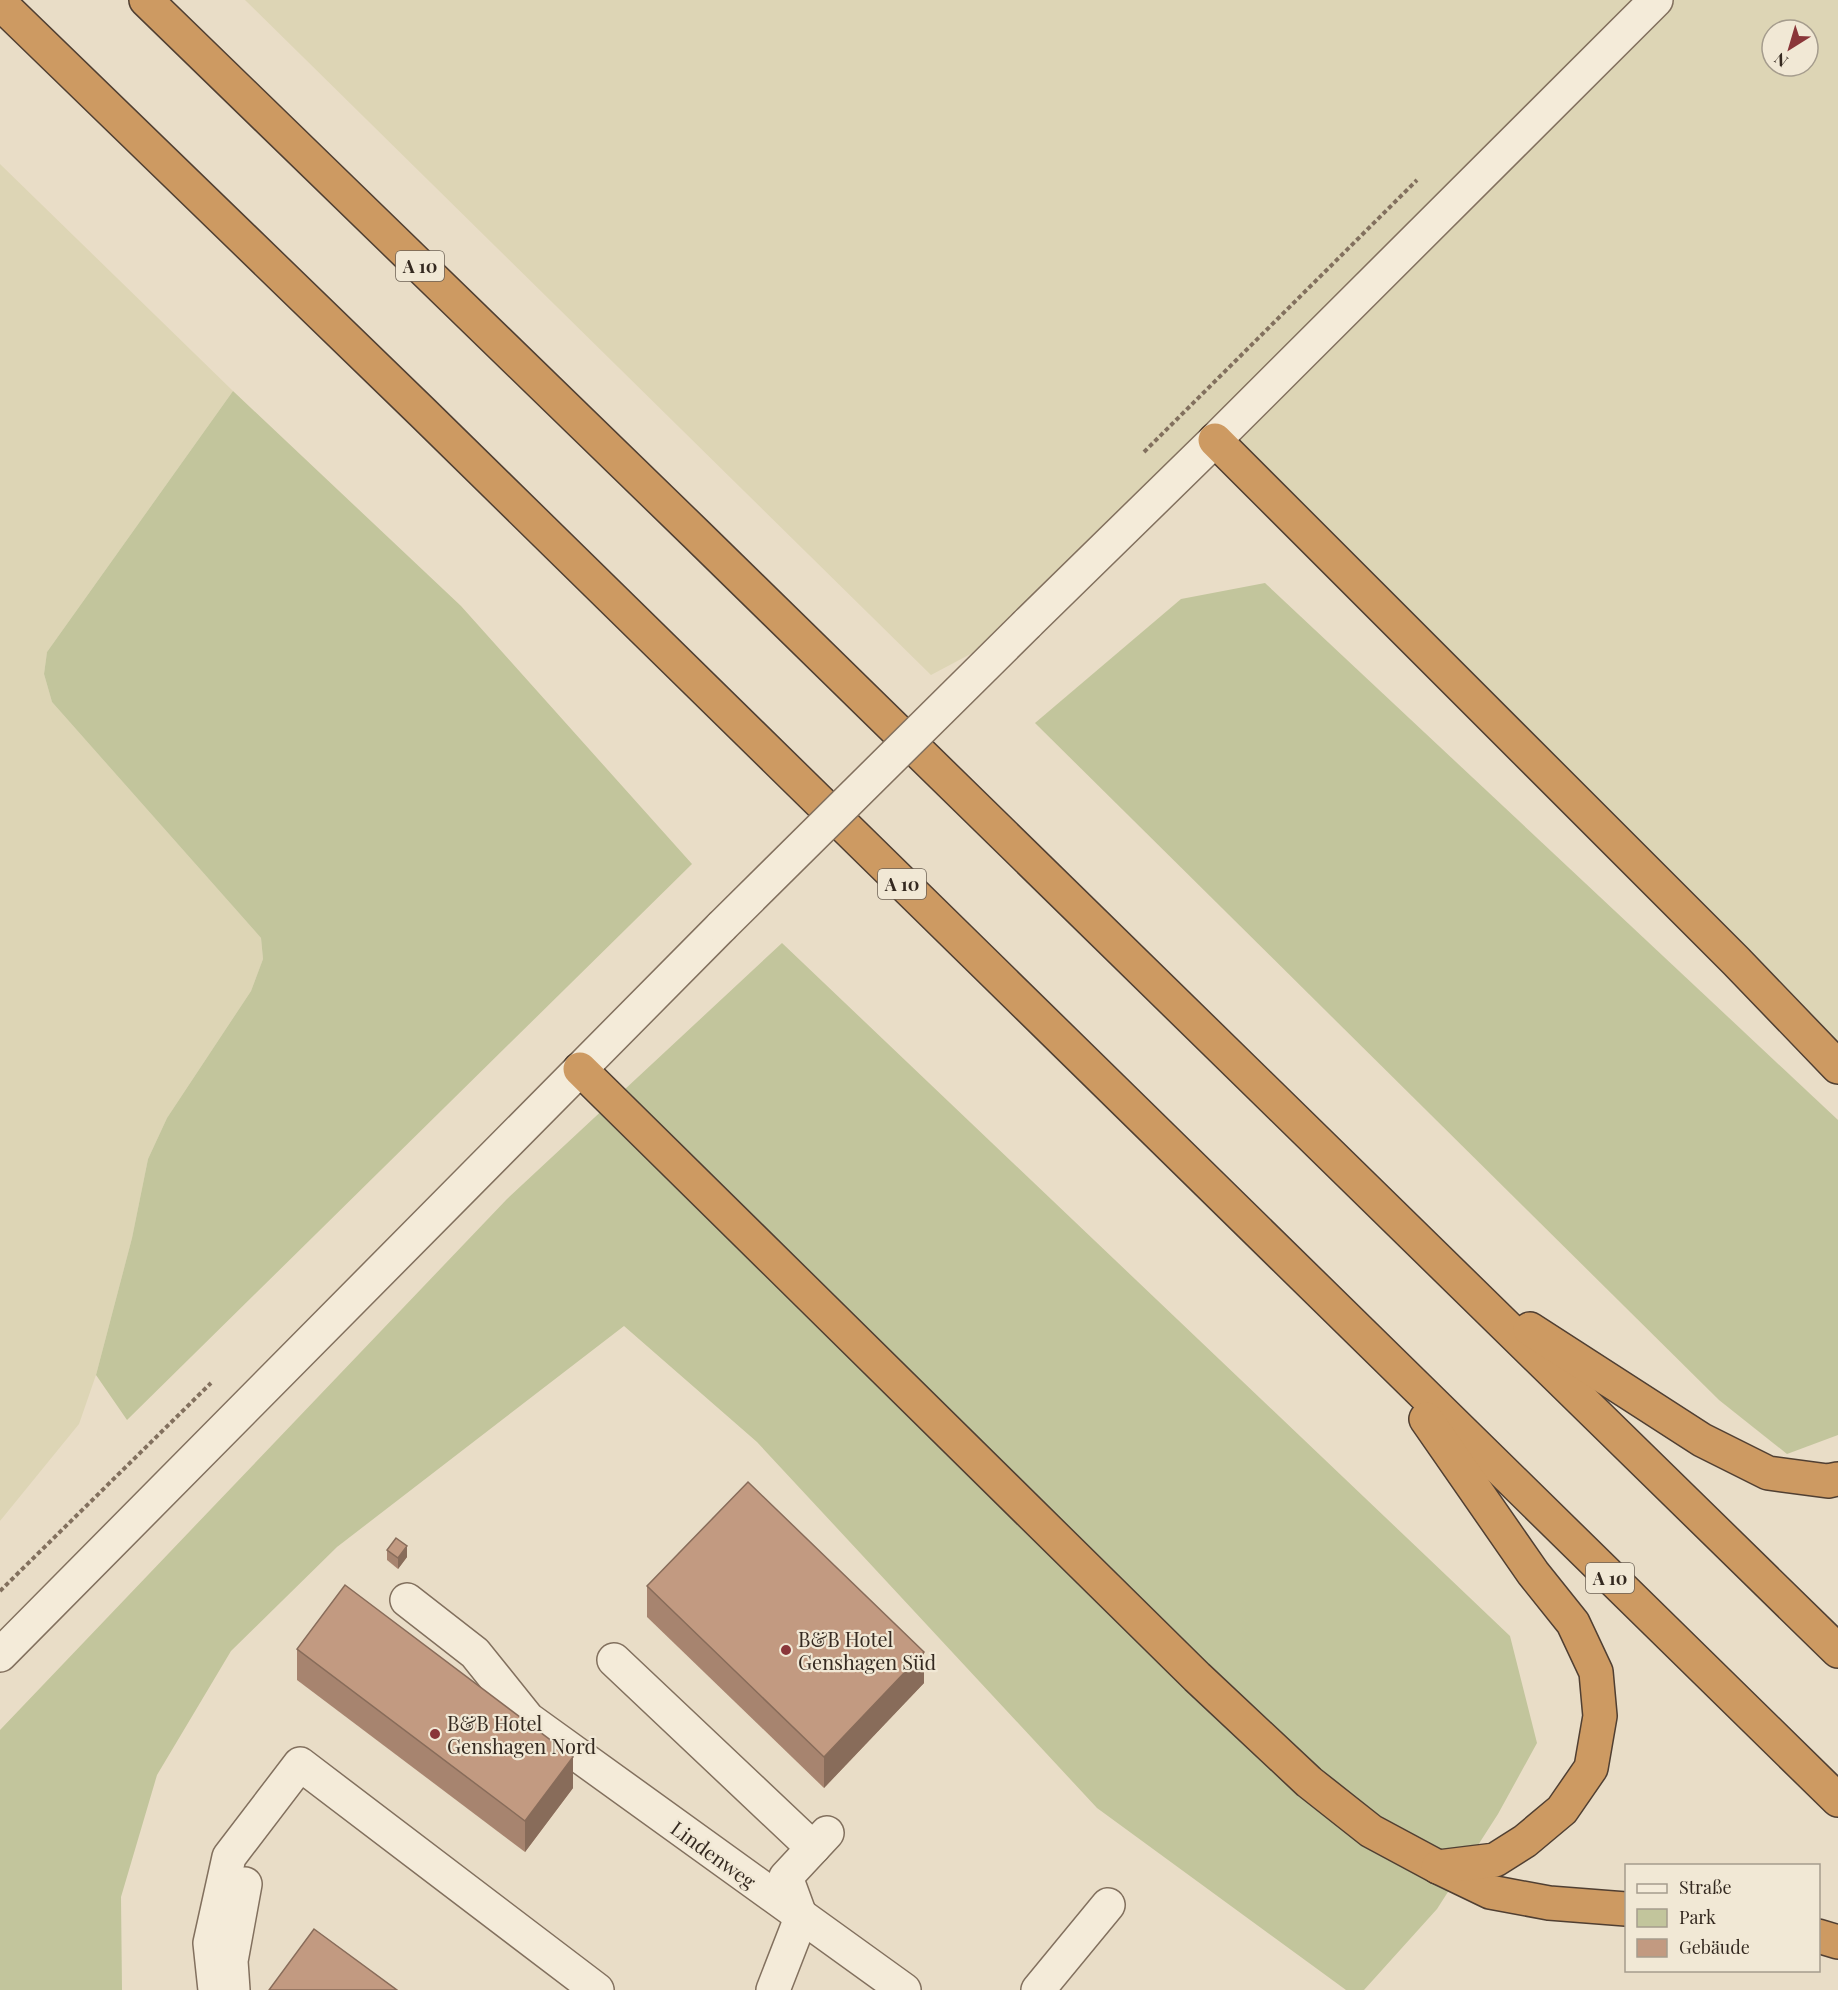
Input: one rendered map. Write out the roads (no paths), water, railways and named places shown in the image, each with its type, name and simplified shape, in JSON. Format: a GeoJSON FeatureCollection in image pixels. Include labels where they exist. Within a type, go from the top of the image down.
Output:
{"type":"FeatureCollection","features":[{"type":"Feature","properties":{"kind":"highway","name":"A 10"},"geometry":{"type":"LineString","coordinates":[[146,0],[1469,1288],[1838,1651]]}},
{"type":"Feature","properties":{"kind":"highway","name":"A 10"},"geometry":{"type":"LineString","coordinates":[[0,3],[422,412],[1382,1356],[1838,1800]]}},
{"type":"Feature","properties":{"kind":"highway"},"geometry":{"type":"LineString","coordinates":[[1215,440],[1736,961],[1838,1067]]}},
{"type":"Feature","properties":{"kind":"highway"},"geometry":{"type":"LineString","coordinates":[[580,1069],[1197,1677],[1309,1782],[1371,1831],[1437,1867],[1490,1892],[1549,1903],[1625,1909]]}},
{"type":"Feature","properties":{"kind":"highway"},"geometry":{"type":"LineString","coordinates":[[1469,1288],[1702,1440],[1768,1473],[1828,1481],[1838,1479]]}},
{"type":"Feature","properties":{"kind":"highway"},"geometry":{"type":"LineString","coordinates":[[1382,1356],[1533,1573],[1573,1623],[1596,1672],[1600,1716],[1591,1768],[1562,1809],[1525,1841],[1495,1860],[1437,1867]]}},
{"type":"Feature","properties":{"kind":"highway"},"geometry":{"type":"LineString","coordinates":[[1820,1937],[1838,1942]]}},
{"type":"Feature","properties":{"kind":"street"},"geometry":{"type":"LineString","coordinates":[[0,1655],[722,926],[1215,440],[1656,0]]}},
{"type":"Feature","properties":{"kind":"street","name":"Lindenweg"},"geometry":{"type":"LineString","coordinates":[[406,1600],[475,1653],[528,1719],[904,1990]]}},
{"type":"Feature","properties":{"kind":"street"},"geometry":{"type":"LineString","coordinates":[[614,1660],[820,1840],[786,1877],[801,1917],[773,1990]]}},
{"type":"Feature","properties":{"kind":"street"},"geometry":{"type":"LineString","coordinates":[[215,1990],[210,1943],[229,1857],[300,1764],[597,1990]]}},
{"type":"Feature","properties":{"kind":"street"},"geometry":{"type":"LineString","coordinates":[[233,1990],[231,1961],[248,1871]]}},
{"type":"Feature","properties":{"kind":"street"},"geometry":{"type":"LineString","coordinates":[[1038,1990],[1108,1905]]}},
{"type":"Feature","properties":{"kind":"place","name":"B&B Hotel Genshagen Süd"},"geometry":{"type":"Point","coordinates":[786,1650]}},
{"type":"Feature","properties":{"kind":"place","name":"B&B Hotel Genshagen Nord"},"geometry":{"type":"Point","coordinates":[435,1734]}}]}
